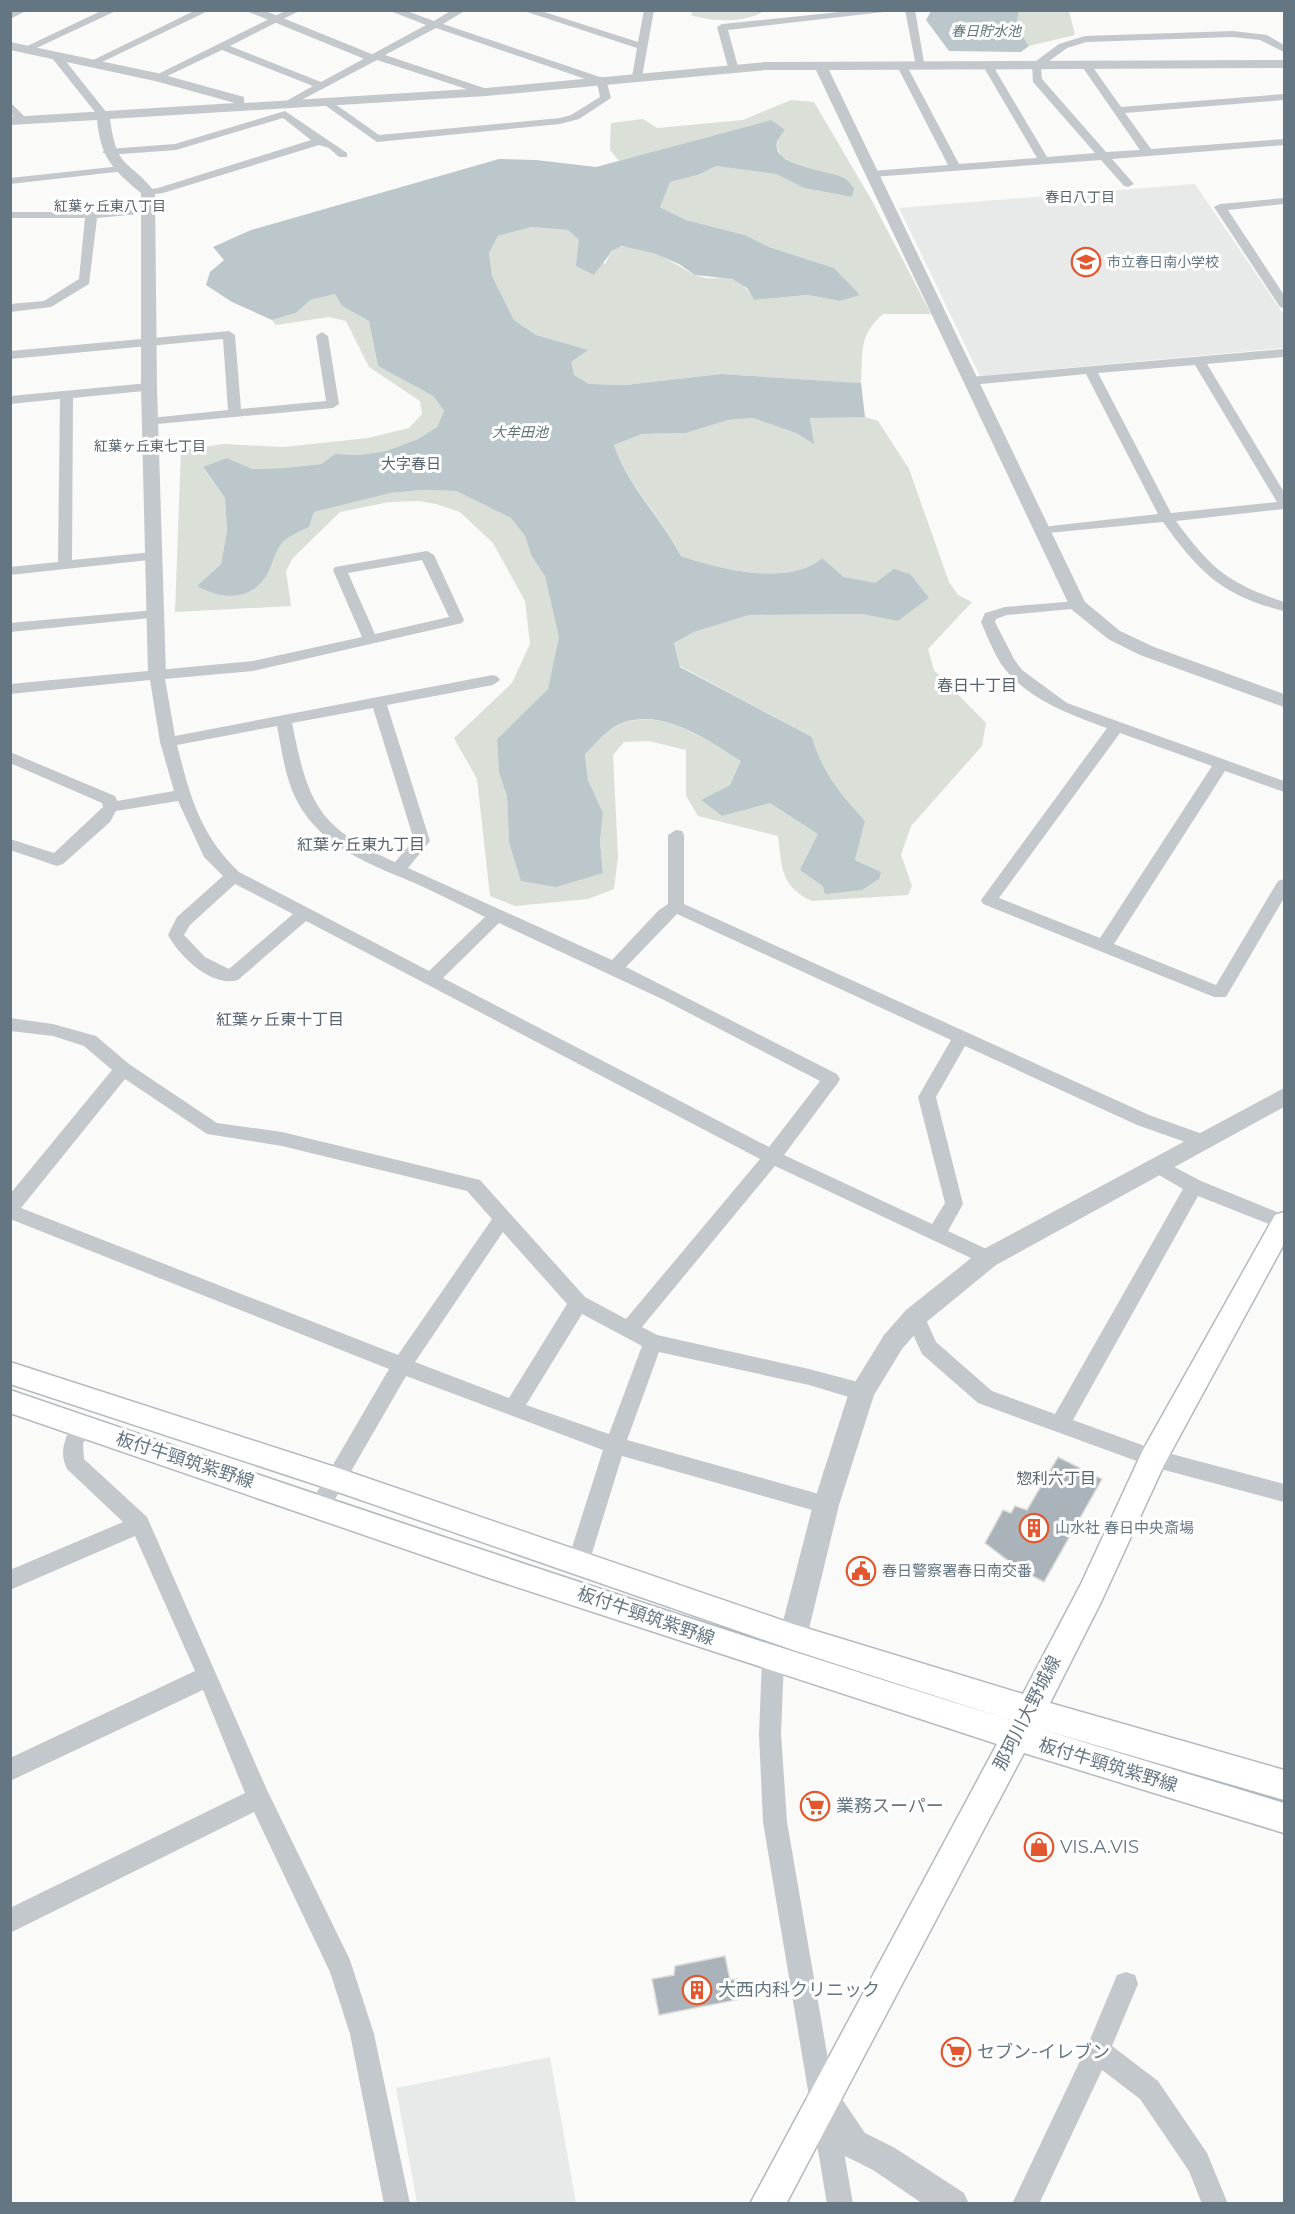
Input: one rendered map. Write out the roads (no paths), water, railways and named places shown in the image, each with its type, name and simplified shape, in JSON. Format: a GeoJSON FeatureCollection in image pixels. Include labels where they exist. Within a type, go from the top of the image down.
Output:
{"type":"FeatureCollection","features":[{"type":"Feature","properties":{"kind":"main road","name":"那珂川大野城線"},"geometry":{"type":"LineString","coordinates":[[767,2204],[822,2097],[1016,1738],[1029,1708],[1091,1593],[1153,1458],[1284,1222]]}},
{"type":"Feature","properties":{"kind":"main road","name":"板付牛頸筑紫野線"},"geometry":{"type":"LineString","coordinates":[[10,1373],[335,1479],[793,1637],[1029,1708],[1083,1727],[1284,1785]]}},
{"type":"Feature","properties":{"kind":"main road","name":"板付牛頸筑紫野線"},"geometry":{"type":"LineString","coordinates":[[10,1401],[773,1659],[1016,1738],[1284,1818]]}},
{"type":"Feature","properties":{"kind":"street"},"geometry":{"type":"LineString","coordinates":[[10,16],[23,10]]}},
{"type":"Feature","properties":{"kind":"street"},"geometry":{"type":"LineString","coordinates":[[26,49],[112,10]]}},
{"type":"Feature","properties":{"kind":"street"},"geometry":{"type":"LineString","coordinates":[[92,63],[204,10]]}},
{"type":"Feature","properties":{"kind":"street"},"geometry":{"type":"LineString","coordinates":[[250,10],[372,57],[380,57],[486,92]]}},
{"type":"Feature","properties":{"kind":"street"},"geometry":{"type":"LineString","coordinates":[[157,77],[296,10]]}},
{"type":"Feature","properties":{"kind":"street"},"geometry":{"type":"LineString","coordinates":[[393,10],[433,26],[602,81]]}},
{"type":"Feature","properties":{"kind":"street"},"geometry":{"type":"LineString","coordinates":[[292,102],[461,10]]}},
{"type":"Feature","properties":{"kind":"street"},"geometry":{"type":"LineString","coordinates":[[526,10],[644,47]]}},
{"type":"Feature","properties":{"kind":"street"},"geometry":{"type":"LineString","coordinates":[[637,78],[649,10]]}},
{"type":"Feature","properties":{"kind":"street"},"geometry":{"type":"LineString","coordinates":[[733,67],[722,27],[896,10]]}},
{"type":"Feature","properties":{"kind":"street"},"geometry":{"type":"LineString","coordinates":[[910,10],[921,66]]}},
{"type":"Feature","properties":{"kind":"street"},"geometry":{"type":"LineString","coordinates":[[1036,66],[1063,46],[1085,39],[1233,34],[1263,37],[1284,49]]}},
{"type":"Feature","properties":{"kind":"street"},"geometry":{"type":"LineString","coordinates":[[10,46],[157,77],[255,104]]}},
{"type":"Feature","properties":{"kind":"street"},"geometry":{"type":"LineString","coordinates":[[221,46],[320,86]]}},
{"type":"Feature","properties":{"kind":"street"},"geometry":{"type":"LineString","coordinates":[[56,56],[103,115],[108,152],[121,169],[148,192],[159,191],[319,141]]}},
{"type":"Feature","properties":{"kind":"street"},"geometry":{"type":"LineString","coordinates":[[10,105],[16,121],[255,104],[486,92],[733,67],[1284,64]]}},
{"type":"Feature","properties":{"kind":"street"},"geometry":{"type":"LineString","coordinates":[[1086,65],[1148,153]]}},
{"type":"Feature","properties":{"kind":"street"},"geometry":{"type":"LineString","coordinates":[[821,66],[1065,584],[1077,604],[1114,635],[1147,651],[1284,701]]}},
{"type":"Feature","properties":{"kind":"street"},"geometry":{"type":"LineString","coordinates":[[902,66],[955,168]]}},
{"type":"Feature","properties":{"kind":"street"},"geometry":{"type":"LineString","coordinates":[[988,66],[1044,161]]}},
{"type":"Feature","properties":{"kind":"street"},"geometry":{"type":"LineString","coordinates":[[1036,66],[1037,80],[1128,184]]}},
{"type":"Feature","properties":{"kind":"street"},"geometry":{"type":"LineString","coordinates":[[324,102],[377,139],[568,119],[606,98],[602,81]]}},
{"type":"Feature","properties":{"kind":"street"},"geometry":{"type":"LineString","coordinates":[[1118,110],[1284,97]]}},
{"type":"Feature","properties":{"kind":"street"},"geometry":{"type":"LineString","coordinates":[[108,152],[176,147],[285,114],[319,141],[333,146],[343,155]]}},
{"type":"Feature","properties":{"kind":"street"},"geometry":{"type":"LineString","coordinates":[[872,174],[1284,142]]}},
{"type":"Feature","properties":{"kind":"street"},"geometry":{"type":"LineString","coordinates":[[10,182],[121,169]]}},
{"type":"Feature","properties":{"kind":"street"},"geometry":{"type":"LineString","coordinates":[[148,192],[146,211],[148,342],[157,675],[168,742],[182,795],[211,854],[233,876],[772,1157],[988,1258]]}},
{"type":"Feature","properties":{"kind":"street"},"geometry":{"type":"LineString","coordinates":[[1284,201],[1220,207],[1284,304]]}},
{"type":"Feature","properties":{"kind":"street"},"geometry":{"type":"LineString","coordinates":[[10,215],[91,215],[146,211]]}},
{"type":"Feature","properties":{"kind":"street"},"geometry":{"type":"LineString","coordinates":[[10,308],[47,304],[86,281],[91,215]]}},
{"type":"Feature","properties":{"kind":"street"},"geometry":{"type":"LineString","coordinates":[[10,355],[229,335],[235,414]]}},
{"type":"Feature","properties":{"kind":"street"},"geometry":{"type":"LineString","coordinates":[[151,422],[333,404],[322,336]]}},
{"type":"Feature","properties":{"kind":"street"},"geometry":{"type":"LineString","coordinates":[[970,381],[1284,353]]}},
{"type":"Feature","properties":{"kind":"street"},"geometry":{"type":"LineString","coordinates":[[1042,531],[1284,504],[1199,360]]}},
{"type":"Feature","properties":{"kind":"street"},"geometry":{"type":"LineString","coordinates":[[1090,370],[1167,518],[1195,557],[1215,576],[1244,592],[1284,607]]}},
{"type":"Feature","properties":{"kind":"street"},"geometry":{"type":"LineString","coordinates":[[10,400],[149,387]]}},
{"type":"Feature","properties":{"kind":"street"},"geometry":{"type":"LineString","coordinates":[[66,565],[67,394]]}},
{"type":"Feature","properties":{"kind":"street"},"geometry":{"type":"LineString","coordinates":[[10,689],[254,666],[457,620],[427,555],[340,570],[370,639]]}},
{"type":"Feature","properties":{"kind":"street"},"geometry":{"type":"LineString","coordinates":[[10,571],[153,556]]}},
{"type":"Feature","properties":{"kind":"street"},"geometry":{"type":"LineString","coordinates":[[1077,604],[996,613],[990,616],[988,621],[1007,661],[1017,673],[1062,706],[1284,787]]}},
{"type":"Feature","properties":{"kind":"street"},"geometry":{"type":"LineString","coordinates":[[10,628],[155,614]]}},
{"type":"Feature","properties":{"kind":"street"},"geometry":{"type":"LineString","coordinates":[[168,742],[493,680]]}},
{"type":"Feature","properties":{"kind":"street"},"geometry":{"type":"LineString","coordinates":[[378,702],[422,841],[399,868]]}},
{"type":"Feature","properties":{"kind":"street"},"geometry":{"type":"LineString","coordinates":[[283,720],[296,782],[303,799],[321,825],[350,849],[399,868],[496,916],[614,969],[831,1079],[772,1157],[628,1329]]}},
{"type":"Feature","properties":{"kind":"street"},"geometry":{"type":"LineString","coordinates":[[1116,727],[989,900],[1220,993],[1284,885]]}},
{"type":"Feature","properties":{"kind":"street"},"geometry":{"type":"LineString","coordinates":[[10,757],[109,800],[111,807]]}},
{"type":"Feature","properties":{"kind":"street"},"geometry":{"type":"LineString","coordinates":[[1104,946],[1221,765]]}},
{"type":"Feature","properties":{"kind":"street"},"geometry":{"type":"LineString","coordinates":[[10,844],[57,861],[104,818],[111,807],[182,795]]}},
{"type":"Feature","properties":{"kind":"street"},"geometry":{"type":"LineString","coordinates":[[676,835],[676,907]]}},
{"type":"Feature","properties":{"kind":"street"},"geometry":{"type":"LineString","coordinates":[[233,876],[183,921],[176,935],[183,950],[220,973],[232,976],[305,913]]}},
{"type":"Feature","properties":{"kind":"street"},"geometry":{"type":"LineString","coordinates":[[614,969],[665,914],[676,907]]}},
{"type":"Feature","properties":{"kind":"street"},"geometry":{"type":"LineString","coordinates":[[676,907],[1143,1120],[1205,1142]]}},
{"type":"Feature","properties":{"kind":"street"},"geometry":{"type":"LineString","coordinates":[[430,979],[496,916]]}},
{"type":"Feature","properties":{"kind":"street"},"geometry":{"type":"LineString","coordinates":[[10,1024],[53,1030],[90,1041],[123,1069],[213,1129],[282,1138],[473,1185],[578,1303],[653,1342],[809,1377],[862,1392]]}},
{"type":"Feature","properties":{"kind":"street"},"geometry":{"type":"LineString","coordinates":[[936,1234],[954,1204],[927,1097],[962,1037]]}},
{"type":"Feature","properties":{"kind":"street"},"geometry":{"type":"LineString","coordinates":[[123,1069],[10,1210],[401,1367],[513,1409],[615,1445],[826,1505]]}},
{"type":"Feature","properties":{"kind":"street"},"geometry":{"type":"LineString","coordinates":[[793,1637],[826,1505],[862,1392],[893,1342],[915,1317],[988,1258],[1284,1097]]}},
{"type":"Feature","properties":{"kind":"street"},"geometry":{"type":"LineString","coordinates":[[1159,1166],[1194,1186],[1284,1222]]}},
{"type":"Feature","properties":{"kind":"street"},"geometry":{"type":"LineString","coordinates":[[1061,1422],[1194,1186]]}},
{"type":"Feature","properties":{"kind":"street"},"geometry":{"type":"LineString","coordinates":[[320,1506],[401,1367],[503,1217]]}},
{"type":"Feature","properties":{"kind":"street"},"geometry":{"type":"LineString","coordinates":[[513,1409],[578,1303]]}},
{"type":"Feature","properties":{"kind":"street"},"geometry":{"type":"LineString","coordinates":[[915,1317],[929,1348],[985,1397],[1033,1416],[1061,1422],[1153,1458],[1284,1493]]}},
{"type":"Feature","properties":{"kind":"street"},"geometry":{"type":"LineString","coordinates":[[578,1563],[615,1445],[653,1342]]}},
{"type":"Feature","properties":{"kind":"street"},"geometry":{"type":"LineString","coordinates":[[82,1426],[73,1444],[74,1463],[140,1524],[208,1676],[259,1798],[341,1969],[362,2034],[397,2204]]}},
{"type":"Feature","properties":{"kind":"street"},"geometry":{"type":"LineString","coordinates":[[10,1580],[140,1524]]}},
{"type":"Feature","properties":{"kind":"street"},"geometry":{"type":"LineString","coordinates":[[773,1659],[770,1734],[776,1822],[840,2204]]}},
{"type":"Feature","properties":{"kind":"street"},"geometry":{"type":"LineString","coordinates":[[10,1770],[208,1676]]}},
{"type":"Feature","properties":{"kind":"street"},"geometry":{"type":"LineString","coordinates":[[10,1922],[259,1798]]}},
{"type":"Feature","properties":{"kind":"street"},"geometry":{"type":"LineString","coordinates":[[1025,2204],[1098,2051],[1126,1984]]}},
{"type":"Feature","properties":{"kind":"street"},"geometry":{"type":"LineString","coordinates":[[1098,2051],[1149,2090],[1198,2162],[1215,2204]]}},
{"type":"Feature","properties":{"kind":"street"},"geometry":{"type":"LineString","coordinates":[[822,2097],[854,2144],[884,2159],[953,2204]]}},
{"type":"Feature","properties":{"kind":"water","name":"春日貯水池"},"geometry":{"type":"Polygon","coordinates":[[[931,11],[1019,11],[1016,26],[1029,46],[1021,52],[949,51],[926,20],[931,11]]]}},
{"type":"Feature","properties":{"kind":"water","name":"大牟田池"},"geometry":{"type":"Polygon","coordinates":[[[771,120],[785,130],[777,142],[778,151],[784,158],[795,164],[844,178],[854,188],[852,197],[804,188],[776,174],[716,166],[698,175],[670,182],[660,207],[686,220],[745,235],[769,247],[834,268],[860,295],[840,301],[808,295],[754,300],[747,288],[732,279],[695,275],[679,264],[653,253],[622,246],[612,251],[594,275],[576,266],[579,240],[568,230],[532,227],[498,236],[489,253],[492,276],[514,320],[536,335],[588,350],[571,362],[574,375],[589,384],[625,385],[721,374],[861,383],[865,417],[810,418],[814,444],[796,433],[753,418],[728,420],[686,433],[642,434],[614,445],[628,475],[681,556],[733,570],[773,574],[808,567],[822,558],[844,577],[875,583],[894,569],[910,574],[929,598],[898,621],[861,614],[749,615],[694,632],[674,643],[680,667],[812,737],[821,762],[833,782],[865,821],[855,860],[881,872],[879,879],[862,890],[825,894],[823,886],[800,870],[818,834],[770,803],[722,816],[701,800],[730,785],[741,761],[682,727],[648,719],[632,720],[616,726],[585,754],[588,780],[603,813],[600,842],[603,873],[556,887],[521,881],[509,842],[507,796],[499,773],[497,739],[548,689],[559,637],[545,576],[531,555],[525,536],[511,518],[456,491],[422,490],[391,493],[314,512],[309,527],[284,541],[265,578],[258,586],[242,595],[224,596],[197,586],[221,564],[227,531],[225,498],[203,467],[227,458],[252,469],[284,468],[321,464],[335,454],[359,455],[386,451],[418,439],[437,427],[444,411],[433,396],[378,366],[369,321],[342,306],[335,294],[310,300],[296,313],[272,320],[232,302],[206,285],[210,272],[224,260],[213,247],[251,230],[499,159],[536,160],[596,167],[771,120]]]}},
{"type":"Feature","properties":{"kind":"place","name":"市立春日南小学校"},"geometry":{"type":"Point","coordinates":[1086,262]}},
{"type":"Feature","properties":{"kind":"place","name":"山水社 春日中央斎場"},"geometry":{"type":"Point","coordinates":[1034,1528]}},
{"type":"Feature","properties":{"kind":"place","name":"春日警察署春日南交番"},"geometry":{"type":"Point","coordinates":[861,1571]}},
{"type":"Feature","properties":{"kind":"place","name":"業務スーパー"},"geometry":{"type":"Point","coordinates":[815,1806]}},
{"type":"Feature","properties":{"kind":"place","name":"VIS.A.VIS"},"geometry":{"type":"Point","coordinates":[1039,1847]}},
{"type":"Feature","properties":{"kind":"place","name":"大西内科クリニック"},"geometry":{"type":"Point","coordinates":[697,1990]}},
{"type":"Feature","properties":{"kind":"place","name":"セブン-イレブン"},"geometry":{"type":"Point","coordinates":[956,2052]}},
{"type":"Feature","properties":{"kind":"district","name":"春日八丁目"},"geometry":{"type":"Point","coordinates":[1080,197]}},
{"type":"Feature","properties":{"kind":"district","name":"紅葉ヶ丘東八丁目"},"geometry":{"type":"Point","coordinates":[110,206]}},
{"type":"Feature","properties":{"kind":"district","name":"紅葉ヶ丘東七丁目"},"geometry":{"type":"Point","coordinates":[150,446]}},
{"type":"Feature","properties":{"kind":"district","name":"大字春日"},"geometry":{"type":"Point","coordinates":[411,464]}},
{"type":"Feature","properties":{"kind":"district","name":"春日十丁目"},"geometry":{"type":"Point","coordinates":[977,685]}},
{"type":"Feature","properties":{"kind":"district","name":"紅葉ヶ丘東九丁目"},"geometry":{"type":"Point","coordinates":[361,844]}},
{"type":"Feature","properties":{"kind":"district","name":"紅葉ヶ丘東十丁目"},"geometry":{"type":"Point","coordinates":[280,1019]}},
{"type":"Feature","properties":{"kind":"district","name":"惣利六丁目"},"geometry":{"type":"Point","coordinates":[1056,1478]}}]}
